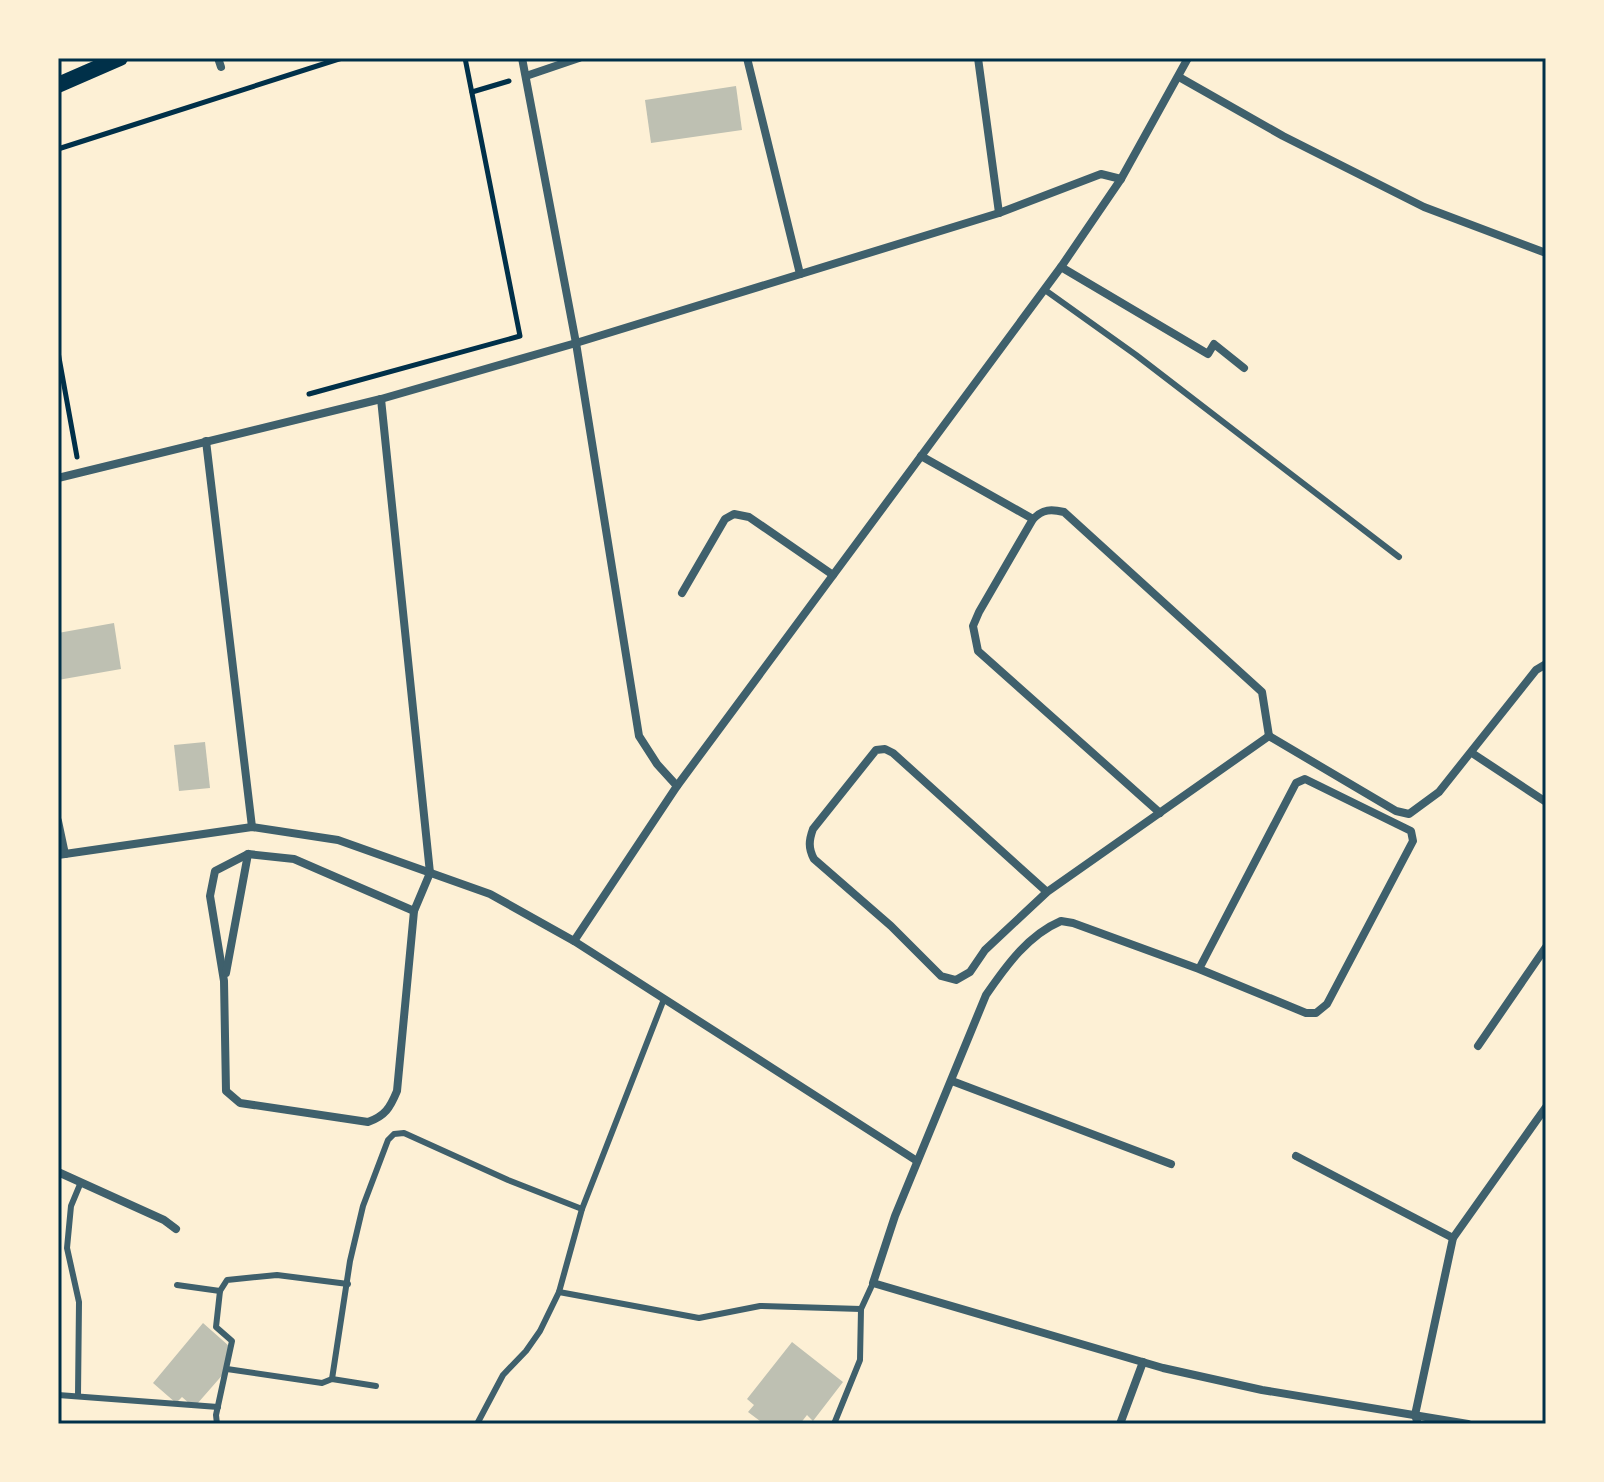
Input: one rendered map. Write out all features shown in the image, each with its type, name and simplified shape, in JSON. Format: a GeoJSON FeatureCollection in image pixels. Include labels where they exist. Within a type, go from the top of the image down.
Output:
{"type":"FeatureCollection","features":[{"type":"Feature","properties":{"kind":"main road"},"geometry":{"type":"LineString","coordinates":[[58,85],[120,58]]}},
{"type":"Feature","properties":{"kind":"street"},"geometry":{"type":"LineString","coordinates":[[522,58],[576,343],[639,736],[657,764],[677,786]]}},
{"type":"Feature","properties":{"kind":"street"},"geometry":{"type":"LineString","coordinates":[[526,76],[579,58]]}},
{"type":"Feature","properties":{"kind":"street"},"geometry":{"type":"LineString","coordinates":[[747,58],[800,274]]}},
{"type":"Feature","properties":{"kind":"street"},"geometry":{"type":"LineString","coordinates":[[978,58],[999,213]]}},
{"type":"Feature","properties":{"kind":"street"},"geometry":{"type":"LineString","coordinates":[[574,941],[677,786],[1061,267],[1121,179],[1188,58]]}},
{"type":"Feature","properties":{"kind":"street"},"geometry":{"type":"LineString","coordinates":[[1179,77],[1283,136],[1424,207],[1546,253]]}},
{"type":"Feature","properties":{"kind":"street"},"geometry":{"type":"LineString","coordinates":[[58,478],[381,399],[576,343],[999,213],[1101,174],[1121,179]]}},
{"type":"Feature","properties":{"kind":"street"},"geometry":{"type":"LineString","coordinates":[[1061,267],[1208,354],[1214,344],[1244,368]]}},
{"type":"Feature","properties":{"kind":"street"},"geometry":{"type":"LineString","coordinates":[[381,399],[430,873],[414,911],[397,1091],[391,1107],[381,1117],[368,1122],[240,1103],[226,1091],[224,981],[210,896],[215,871],[248,854],[294,859],[414,911]]}},
{"type":"Feature","properties":{"kind":"street"},"geometry":{"type":"LineString","coordinates":[[206,441],[252,827]]}},
{"type":"Feature","properties":{"kind":"street"},"geometry":{"type":"LineString","coordinates":[[921,456],[1033,519]]}},
{"type":"Feature","properties":{"kind":"street"},"geometry":{"type":"LineString","coordinates":[[1160,813],[978,651],[973,626],[979,612],[1040,512],[1052,509],[1064,512],[1262,692],[1269,736]]}},
{"type":"Feature","properties":{"kind":"street"},"geometry":{"type":"LineString","coordinates":[[682,593],[725,519],[734,514],[749,517],[833,575]]}},
{"type":"Feature","properties":{"kind":"street"},"geometry":{"type":"LineString","coordinates":[[1269,736],[1396,811],[1409,814],[1439,792],[1536,670],[1546,664]]}},
{"type":"Feature","properties":{"kind":"street"},"geometry":{"type":"LineString","coordinates":[[1047,892],[885,749],[876,750],[813,829],[810,837],[809,850],[814,859],[891,926],[941,976],[956,980],[970,972],[985,950],[1047,892],[1269,736]]}},
{"type":"Feature","properties":{"kind":"street"},"geometry":{"type":"LineString","coordinates":[[1472,753],[1546,802]]}},
{"type":"Feature","properties":{"kind":"street"},"geometry":{"type":"LineString","coordinates":[[1199,969],[1296,783],[1305,779],[1411,831],[1413,841],[1327,1004],[1316,1013],[1306,1013],[1199,969],[1061,921],[1008,962],[986,995],[895,1216],[873,1283],[1143,1362],[1262,1390],[1417,1420],[1468,1424]]}},
{"type":"Feature","properties":{"kind":"street"},"geometry":{"type":"LineString","coordinates":[[58,821],[62,855],[252,827],[338,840],[490,894],[574,941],[917,1161]]}},
{"type":"Feature","properties":{"kind":"street"},"geometry":{"type":"LineString","coordinates":[[224,981],[248,854]]}},
{"type":"Feature","properties":{"kind":"street"},"geometry":{"type":"LineString","coordinates":[[1478,1046],[1546,947]]}},
{"type":"Feature","properties":{"kind":"street"},"geometry":{"type":"LineString","coordinates":[[952,1081],[1171,1164]]}},
{"type":"Feature","properties":{"kind":"street"},"geometry":{"type":"LineString","coordinates":[[1417,1420],[1453,1238],[1546,1107]]}},
{"type":"Feature","properties":{"kind":"street"},"geometry":{"type":"LineString","coordinates":[[1296,1156],[1453,1238]]}},
{"type":"Feature","properties":{"kind":"street"},"geometry":{"type":"LineString","coordinates":[[58,1172],[164,1220],[176,1229]]}},
{"type":"Feature","properties":{"kind":"street"},"geometry":{"type":"LineString","coordinates":[[1120,1424],[1143,1362]]}},
{"type":"Feature","properties":{"kind":"lane"},"geometry":{"type":"LineString","coordinates":[[1045,290],[1136,355],[1399,557]]}},
{"type":"Feature","properties":{"kind":"lane"},"geometry":{"type":"LineString","coordinates":[[477,1424],[503,1375],[540,1331],[559,1292],[582,1209],[664,999]]}},
{"type":"Feature","properties":{"kind":"lane"},"geometry":{"type":"LineString","coordinates":[[332,1379],[363,1206],[388,1140],[398,1132],[582,1209]]}},
{"type":"Feature","properties":{"kind":"lane"},"geometry":{"type":"LineString","coordinates":[[78,1395],[79,1302],[67,1248],[71,1206],[81,1182]]}},
{"type":"Feature","properties":{"kind":"lane"},"geometry":{"type":"LineString","coordinates":[[217,1424],[232,1341],[216,1327],[220,1291],[227,1280],[277,1275],[348,1284]]}},
{"type":"Feature","properties":{"kind":"lane"},"geometry":{"type":"LineString","coordinates":[[834,1424],[860,1360],[861,1309],[873,1283]]}},
{"type":"Feature","properties":{"kind":"lane"},"geometry":{"type":"LineString","coordinates":[[177,1285],[220,1291]]}},
{"type":"Feature","properties":{"kind":"lane"},"geometry":{"type":"LineString","coordinates":[[559,1292],[699,1318],[760,1306],[861,1309]]}},
{"type":"Feature","properties":{"kind":"lane"},"geometry":{"type":"LineString","coordinates":[[227,1369],[322,1383],[332,1379],[376,1386]]}},
{"type":"Feature","properties":{"kind":"lane"},"geometry":{"type":"LineString","coordinates":[[58,1395],[218,1407]]}},
{"type":"Feature","properties":{"kind":"path"},"geometry":{"type":"LineString","coordinates":[[58,149],[342,58]]}},
{"type":"Feature","properties":{"kind":"path"},"geometry":{"type":"LineString","coordinates":[[306,395],[520,336],[465,58]]}},
{"type":"Feature","properties":{"kind":"path"},"geometry":{"type":"LineString","coordinates":[[472,92],[526,76]]}},
{"type":"Feature","properties":{"kind":"path"},"geometry":{"type":"LineString","coordinates":[[58,352],[77,458]]}},
{"type":"Feature","properties":{"kind":"building"},"geometry":{"type":"Polygon","coordinates":[[[736,86],[742,130],[651,143],[645,100],[736,86]]]}},
{"type":"Feature","properties":{"kind":"building"},"geometry":{"type":"Polygon","coordinates":[[[114,623],[121,669],[58,680],[58,633],[114,623]]]}},
{"type":"Feature","properties":{"kind":"building"},"geometry":{"type":"Polygon","coordinates":[[[205,742],[210,788],[179,791],[174,745],[205,742]]]}},
{"type":"Feature","properties":{"kind":"building"},"geometry":{"type":"Polygon","coordinates":[[[203,1323],[229,1346],[225,1372],[197,1404],[190,1404],[182,1397],[176,1403],[153,1383],[203,1323]]]}},
{"type":"Feature","properties":{"kind":"building"},"geometry":{"type":"Polygon","coordinates":[[[792,1342],[843,1382],[813,1421],[807,1415],[800,1424],[758,1424],[760,1421],[748,1412],[754,1405],[747,1399],[792,1342]]]}}]}
